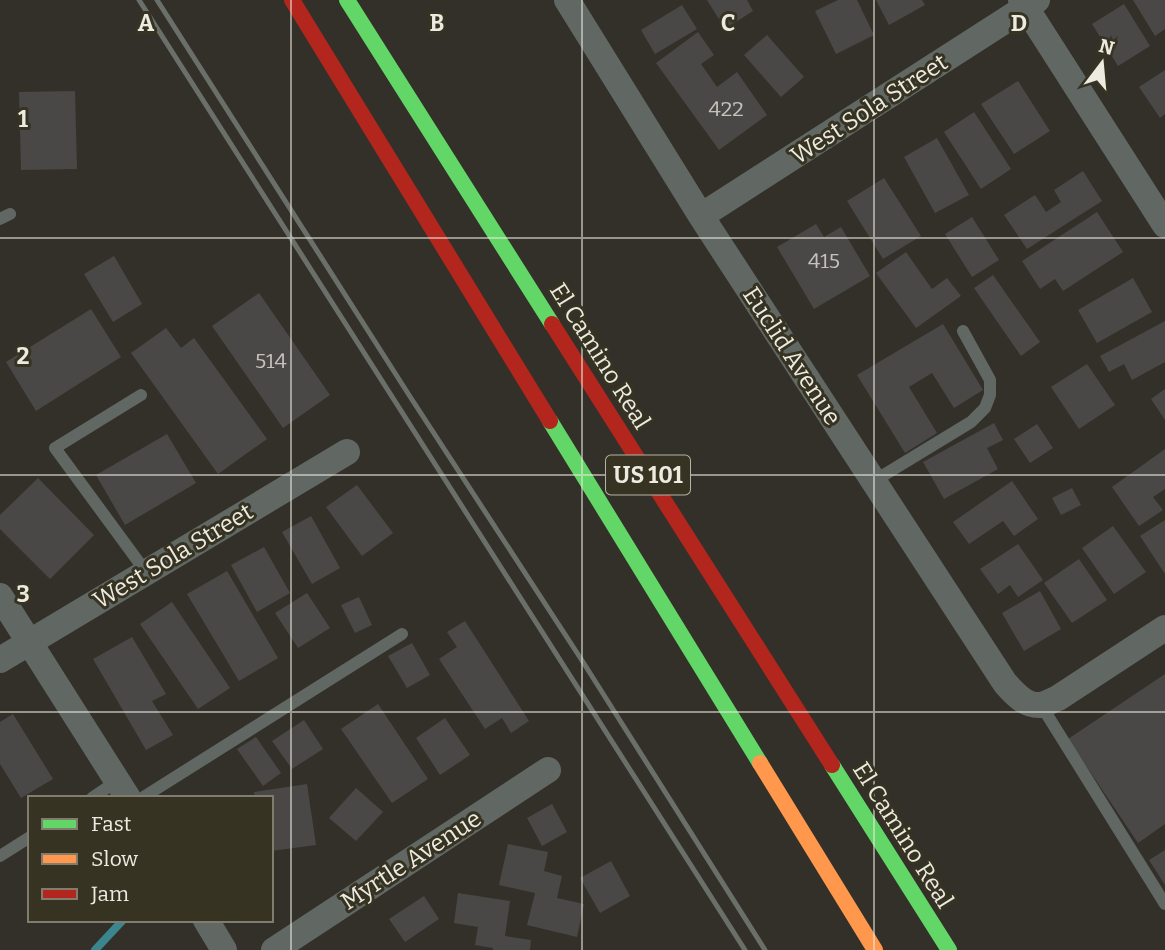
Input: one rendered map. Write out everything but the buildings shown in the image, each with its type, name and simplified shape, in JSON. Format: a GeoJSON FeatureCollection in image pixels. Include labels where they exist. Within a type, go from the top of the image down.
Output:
{"type":"FeatureCollection","features":[{"type":"Feature","properties":{"kind":"highway","name":"US 101"},"geometry":{"type":"LineString","coordinates":[[292,0],[875,950]]}},
{"type":"Feature","properties":{"kind":"highway","name":"El Camino Real"},"geometry":{"type":"LineString","coordinates":[[347,0],[949,950]]}},
{"type":"Feature","properties":{"kind":"street","name":"Euclid Avenue"},"geometry":{"type":"LineString","coordinates":[[567,0],[701,216],[1005,683],[1015,695],[1034,704]]}},
{"type":"Feature","properties":{"kind":"street","name":"West Sola Street"},"geometry":{"type":"LineString","coordinates":[[701,216],[1028,2]]}},
{"type":"Feature","properties":{"kind":"street"},"geometry":{"type":"LineString","coordinates":[[1028,2],[1165,225]]}},
{"type":"Feature","properties":{"kind":"street","name":"West Sola Street"},"geometry":{"type":"LineString","coordinates":[[0,660],[347,452]]}},
{"type":"Feature","properties":{"kind":"street"},"geometry":{"type":"LineString","coordinates":[[0,596],[123,789]]}},
{"type":"Feature","properties":{"kind":"street"},"geometry":{"type":"LineString","coordinates":[[1034,704],[1058,698],[1165,628]]}},
{"type":"Feature","properties":{"kind":"street","name":"Myrtle Avenue"},"geometry":{"type":"LineString","coordinates":[[274,950],[548,770]]}},
{"type":"Feature","properties":{"kind":"street"},"geometry":{"type":"LineString","coordinates":[[207,922],[225,950]]}},
{"type":"Feature","properties":{"kind":"lane"},"geometry":{"type":"LineString","coordinates":[[874,481],[971,422],[985,408],[990,395],[990,380],[963,331]]}},
{"type":"Feature","properties":{"kind":"lane"},"geometry":{"type":"LineString","coordinates":[[141,395],[55,448],[146,572]]}},
{"type":"Feature","properties":{"kind":"lane"},"geometry":{"type":"LineString","coordinates":[[145,796],[402,634]]}},
{"type":"Feature","properties":{"kind":"lane"},"geometry":{"type":"LineString","coordinates":[[1034,704],[1165,905]]}},
{"type":"Feature","properties":{"kind":"lane"},"geometry":{"type":"LineString","coordinates":[[99,796],[123,789]]}},
{"type":"Feature","properties":{"kind":"lane"},"geometry":{"type":"LineString","coordinates":[[0,856],[28,838]]}},
{"type":"Feature","properties":{"kind":"waterway"},"geometry":{"type":"LineString","coordinates":[[95,950],[121,922]]}},
{"type":"Feature","properties":{"kind":"railway"},"geometry":{"type":"LineString","coordinates":[[139,0],[745,950]]}},
{"type":"Feature","properties":{"kind":"railway"},"geometry":{"type":"LineString","coordinates":[[157,0],[765,950]]}},
{"type":"Feature","properties":{"kind":"traffic: fast"},"geometry":{"type":"LineString","coordinates":[[347,0],[552,324]]}},
{"type":"Feature","properties":{"kind":"traffic: fast"},"geometry":{"type":"LineString","coordinates":[[550,421],[760,763]]}},
{"type":"Feature","properties":{"kind":"traffic: fast"},"geometry":{"type":"LineString","coordinates":[[832,765],[949,950]]}},
{"type":"Feature","properties":{"kind":"traffic: slow"},"geometry":{"type":"LineString","coordinates":[[760,763],[875,950]]}},
{"type":"Feature","properties":{"kind":"traffic: jam"},"geometry":{"type":"LineString","coordinates":[[292,0],[550,421]]}},
{"type":"Feature","properties":{"kind":"traffic: jam"},"geometry":{"type":"LineString","coordinates":[[552,324],[832,765]]}}]}
